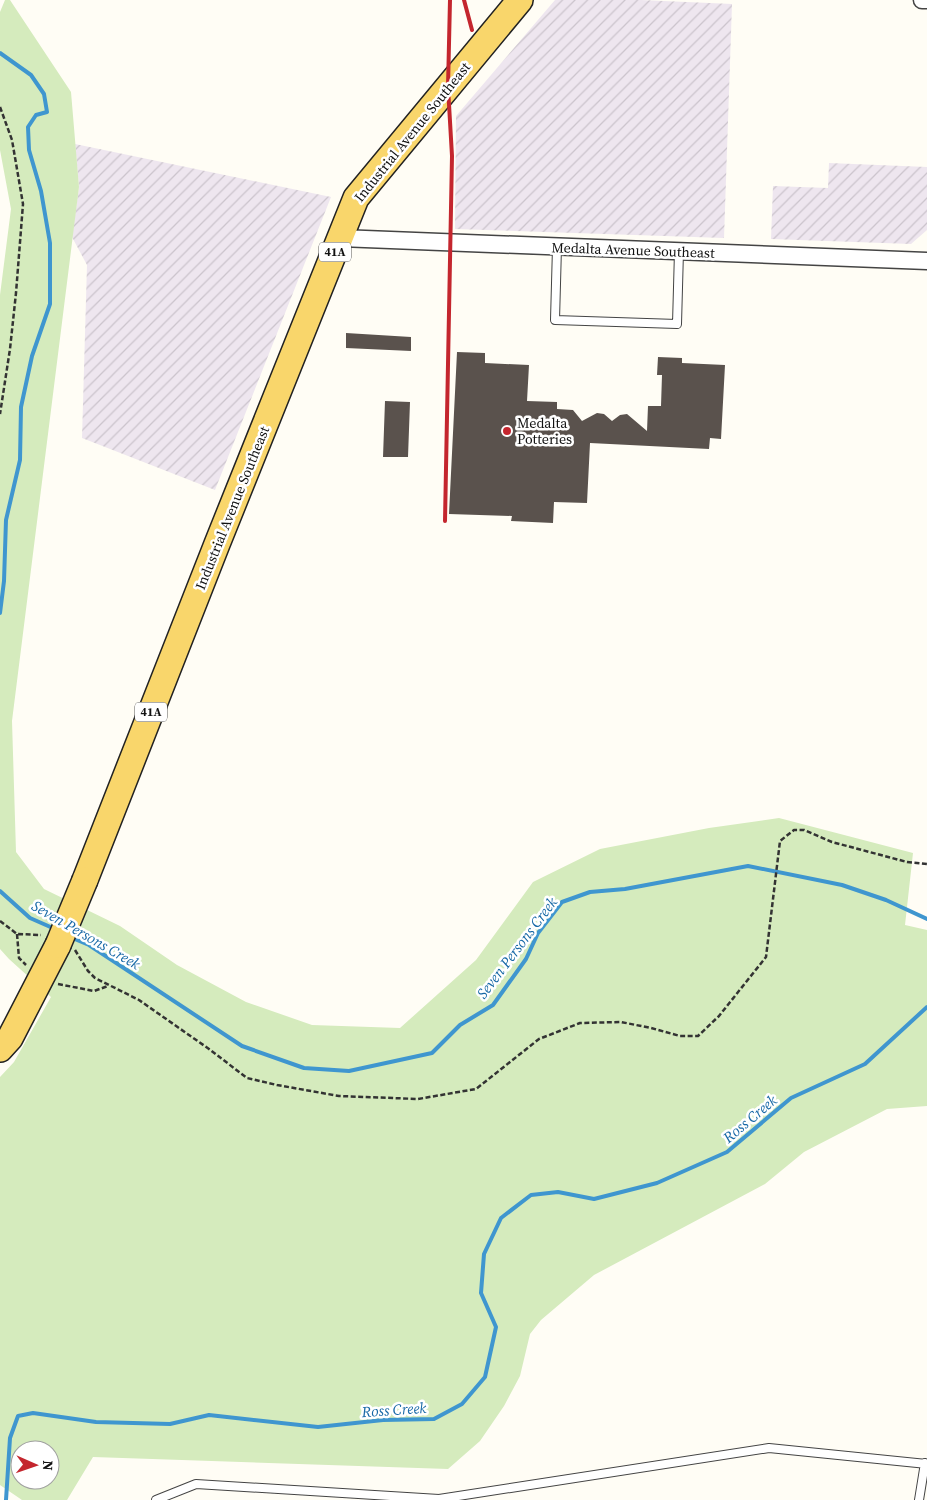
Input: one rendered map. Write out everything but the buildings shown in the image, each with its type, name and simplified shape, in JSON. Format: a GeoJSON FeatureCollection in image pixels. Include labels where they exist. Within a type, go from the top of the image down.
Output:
{"type":"FeatureCollection","features":[{"type":"Feature","properties":{"kind":"main road","name":"Industrial Avenue Southeast"},"geometry":{"type":"LineString","coordinates":[[0,1049],[10,1038],[60,943],[356,198],[520,0]]}},
{"type":"Feature","properties":{"kind":"street"},"geometry":{"type":"LineString","coordinates":[[922,0],[927,0]]}},
{"type":"Feature","properties":{"kind":"street","name":"Medalta Avenue Southeast"},"geometry":{"type":"LineString","coordinates":[[340,238],[927,261]]}},
{"type":"Feature","properties":{"kind":"lane"},"geometry":{"type":"LineString","coordinates":[[557,247],[555,320],[677,324],[679,251]]}},
{"type":"Feature","properties":{"kind":"lane"},"geometry":{"type":"LineString","coordinates":[[156,1500],[196,1484],[439,1499],[769,1448],[926,1463],[919,1500]]}},
{"type":"Feature","properties":{"kind":"path"},"geometry":{"type":"LineString","coordinates":[[0,107],[12,140],[23,204],[10,349],[0,414]]}},
{"type":"Feature","properties":{"kind":"path"},"geometry":{"type":"LineString","coordinates":[[0,921],[17,934],[60,943],[95,978],[138,1000],[247,1078],[277,1086],[339,1096],[418,1099],[476,1089],[539,1039],[580,1023],[621,1022],[680,1036],[698,1036],[719,1016],[766,957],[780,841],[794,830],[804,830],[832,842],[907,862],[927,864]]}},
{"type":"Feature","properties":{"kind":"shaded area"},"geometry":{"type":"Polygon","coordinates":[[[555,0],[641,0],[732,4],[724,238],[455,229],[456,116],[555,0]]]}},
{"type":"Feature","properties":{"kind":"shaded area"},"geometry":{"type":"Polygon","coordinates":[[[75,144],[331,197],[215,490],[82,438],[87,265],[72,237],[79,187],[75,144]]]}},
{"type":"Feature","properties":{"kind":"shaded area"},"geometry":{"type":"Polygon","coordinates":[[[829,163],[927,167],[927,230],[911,244],[771,239],[773,186],[828,188],[829,163]]]}},
{"type":"Feature","properties":{"kind":"green space"},"geometry":{"type":"Polygon","coordinates":[[[5,0],[10,0],[71,92],[79,187],[12,721],[16,852],[44,889],[120,926],[177,965],[246,1002],[312,1025],[400,1028],[476,960],[533,882],[600,849],[709,828],[779,818],[913,853],[905,925],[927,930],[927,1106],[887,1109],[804,1152],[765,1184],[594,1275],[541,1320],[530,1334],[520,1376],[504,1406],[480,1441],[448,1469],[93,1457],[67,1500],[22,1500],[0,1485],[0,1077],[14,1062],[51,997],[0,949],[0,295],[11,209],[0,150],[0,12],[5,0]]]}},
{"type":"Feature","properties":{"kind":"waterway","name":"Seven Persons Creek"},"geometry":{"type":"LineString","coordinates":[[0,53],[31,75],[44,94],[47,112],[36,115],[28,127],[29,150],[41,191],[50,243],[50,304],[32,356],[21,407],[20,460],[6,520],[4,581],[0,613]]}},
{"type":"Feature","properties":{"kind":"waterway","name":"Seven Persons Creek"},"geometry":{"type":"LineString","coordinates":[[70,937],[89,945],[242,1046],[304,1068],[349,1071],[432,1053],[460,1025],[493,1005],[526,959],[538,933],[562,902],[590,892],[625,889],[748,866],[842,885],[886,900],[927,919]]}},
{"type":"Feature","properties":{"kind":"waterway","name":"Seven Persons Creek"},"geometry":{"type":"LineString","coordinates":[[0,891],[30,918],[55,929]]}},
{"type":"Feature","properties":{"kind":"waterway","name":"Ross Creek"},"geometry":{"type":"LineString","coordinates":[[6,1500],[10,1438],[18,1416],[33,1413],[96,1422],[170,1424],[209,1415],[318,1427],[383,1420],[434,1419],[462,1404],[485,1377],[496,1327],[481,1293],[484,1254],[501,1218],[531,1195],[558,1192],[594,1199],[657,1183],[727,1152],[791,1098],[865,1064],[927,1007]]}},
{"type":"Feature","properties":{"kind":"railway"},"geometry":{"type":"LineString","coordinates":[[445,521],[452,156],[448,87],[450,0]]}},
{"type":"Feature","properties":{"kind":"railway"},"geometry":{"type":"LineString","coordinates":[[464,0],[472,30]]}},
{"type":"Feature","properties":{"kind":"place","name":"Medalta Potteries"},"geometry":{"type":"Point","coordinates":[507,431]}}]}
